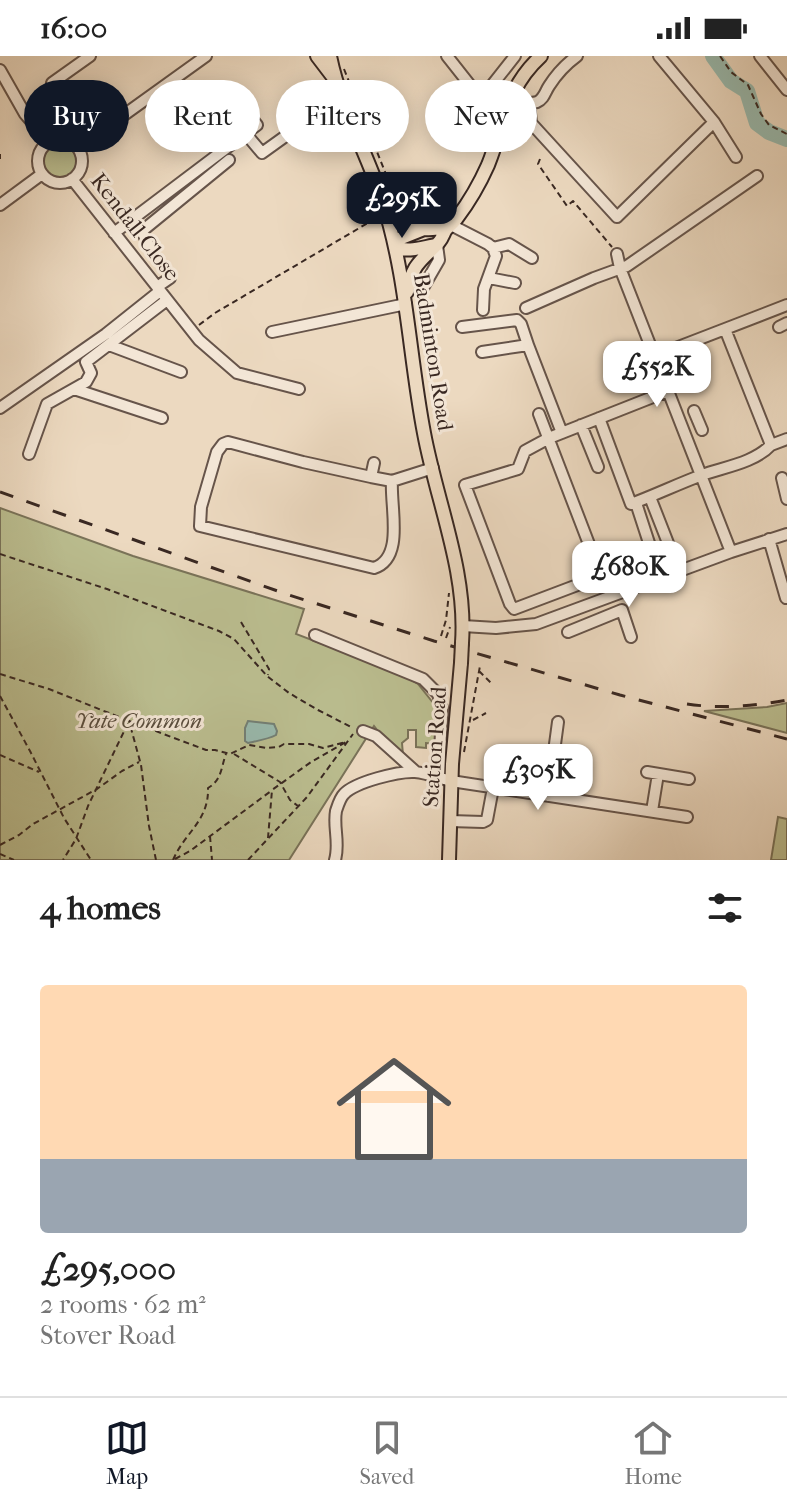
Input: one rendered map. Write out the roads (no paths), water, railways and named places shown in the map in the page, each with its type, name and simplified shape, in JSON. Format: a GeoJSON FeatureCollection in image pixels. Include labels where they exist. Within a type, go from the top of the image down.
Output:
{"type":"FeatureCollection","features":[{"type":"Feature","properties":{"kind":"main road","name":"Badminton Road"},"geometry":{"type":"LineString","coordinates":[[317,56],[335,80]]}},
{"type":"Feature","properties":{"kind":"main road","name":"Badminton Road"},"geometry":{"type":"LineString","coordinates":[[330,56],[335,80]]}},
{"type":"Feature","properties":{"kind":"main road"},"geometry":{"type":"LineString","coordinates":[[520,80],[541,56]]}},
{"type":"Feature","properties":{"kind":"main road","name":"Badminton Road"},"geometry":{"type":"LineString","coordinates":[[364,152],[382,198],[395,247],[406,302],[419,407],[459,580],[463,635]]}},
{"type":"Feature","properties":{"kind":"main road"},"geometry":{"type":"LineString","coordinates":[[406,302],[414,268],[437,245],[457,218],[479,183],[492,152]]}},
{"type":"Feature","properties":{"kind":"main road"},"geometry":{"type":"LineString","coordinates":[[382,198],[402,218],[424,229]]}},
{"type":"Feature","properties":{"kind":"main road"},"geometry":{"type":"LineString","coordinates":[[437,245],[409,250],[395,247],[399,239],[424,229],[449,227]]}},
{"type":"Feature","properties":{"kind":"main road","name":"Station Road"},"geometry":{"type":"LineString","coordinates":[[449,860],[450,821],[445,780],[452,764],[463,635]]}},
{"type":"Feature","properties":{"kind":"street"},"geometry":{"type":"LineString","coordinates":[[56,80],[90,56]]}},
{"type":"Feature","properties":{"kind":"street"},"geometry":{"type":"LineString","coordinates":[[129,111],[206,56]]}},
{"type":"Feature","properties":{"kind":"street"},"geometry":{"type":"LineString","coordinates":[[447,56],[466,80]]}},
{"type":"Feature","properties":{"kind":"street"},"geometry":{"type":"LineString","coordinates":[[496,80],[515,56]]}},
{"type":"Feature","properties":{"kind":"street"},"geometry":{"type":"LineString","coordinates":[[537,102],[577,56]]}},
{"type":"Feature","properties":{"kind":"street"},"geometry":{"type":"LineString","coordinates":[[659,56],[714,122],[736,157]]}},
{"type":"Feature","properties":{"kind":"street"},"geometry":{"type":"LineString","coordinates":[[760,56],[787,90]]}},
{"type":"Feature","properties":{"kind":"street"},"geometry":{"type":"LineString","coordinates":[[0,70],[24,112]]}},
{"type":"Feature","properties":{"kind":"street"},"geometry":{"type":"LineString","coordinates":[[537,130],[617,217],[714,122]]}},
{"type":"Feature","properties":{"kind":"street"},"geometry":{"type":"LineString","coordinates":[[260,151],[262,153],[276,143]]}},
{"type":"Feature","properties":{"kind":"street"},"geometry":{"type":"LineString","coordinates":[[40,152],[38,162],[42,174],[50,181],[60,183],[72,179],[80,171],[82,162],[79,152]]}},
{"type":"Feature","properties":{"kind":"street"},"geometry":{"type":"LineString","coordinates":[[150,248],[142,231],[233,152]]}},
{"type":"Feature","properties":{"kind":"street"},"geometry":{"type":"LineString","coordinates":[[114,233],[228,159]]}},
{"type":"Feature","properties":{"kind":"street"},"geometry":{"type":"LineString","coordinates":[[0,205],[42,174]]}},
{"type":"Feature","properties":{"kind":"street"},"geometry":{"type":"LineString","coordinates":[[526,308],[627,266],[757,176]]}},
{"type":"Feature","properties":{"kind":"street","name":"Kendall Close"},"geometry":{"type":"LineString","coordinates":[[72,179],[199,340],[237,373],[299,389]]}},
{"type":"Feature","properties":{"kind":"street"},"geometry":{"type":"LineString","coordinates":[[449,227],[493,248],[509,244],[532,258]]}},
{"type":"Feature","properties":{"kind":"street"},"geometry":{"type":"LineString","coordinates":[[420,293],[439,260],[437,245]]}},
{"type":"Feature","properties":{"kind":"street"},"geometry":{"type":"LineString","coordinates":[[483,310],[484,289],[496,256],[493,248]]}},
{"type":"Feature","properties":{"kind":"street"},"geometry":{"type":"LineString","coordinates":[[614,250],[731,552]]}},
{"type":"Feature","properties":{"kind":"street"},"geometry":{"type":"LineString","coordinates":[[29,454],[47,404],[86,382],[91,373],[86,362],[109,345],[162,293],[170,278]]}},
{"type":"Feature","properties":{"kind":"street"},"geometry":{"type":"LineString","coordinates":[[489,278],[515,283]]}},
{"type":"Feature","properties":{"kind":"street"},"geometry":{"type":"LineString","coordinates":[[0,408],[162,293]]}},
{"type":"Feature","properties":{"kind":"street"},"geometry":{"type":"LineString","coordinates":[[272,332],[406,302]]}},
{"type":"Feature","properties":{"kind":"street"},"geometry":{"type":"LineString","coordinates":[[655,356],[787,305]]}},
{"type":"Feature","properties":{"kind":"street"},"geometry":{"type":"LineString","coordinates":[[462,327],[517,320],[521,324],[562,433]]}},
{"type":"Feature","properties":{"kind":"street"},"geometry":{"type":"LineString","coordinates":[[725,329],[771,445]]}},
{"type":"Feature","properties":{"kind":"street"},"geometry":{"type":"LineString","coordinates":[[109,345],[181,372]]}},
{"type":"Feature","properties":{"kind":"street"},"geometry":{"type":"LineString","coordinates":[[482,352],[528,345]]}},
{"type":"Feature","properties":{"kind":"street"},"geometry":{"type":"LineString","coordinates":[[74,389],[162,418]]}},
{"type":"Feature","properties":{"kind":"street"},"geometry":{"type":"LineString","coordinates":[[539,414],[549,438],[597,565],[588,581],[514,609],[465,485],[518,469],[525,451],[549,438],[668,391]]}},
{"type":"Feature","properties":{"kind":"street"},"geometry":{"type":"LineString","coordinates":[[599,418],[631,504],[747,460],[787,439]]}},
{"type":"Feature","properties":{"kind":"street"},"geometry":{"type":"LineString","coordinates":[[682,427],[698,420]]}},
{"type":"Feature","properties":{"kind":"street"},"geometry":{"type":"LineString","coordinates":[[581,425],[598,467]]}},
{"type":"Feature","properties":{"kind":"street"},"geometry":{"type":"LineString","coordinates":[[392,481],[390,498],[394,527],[390,555],[387,561],[374,568],[200,526],[201,507],[217,452],[228,442],[392,481],[433,468]]}},
{"type":"Feature","properties":{"kind":"street"},"geometry":{"type":"LineString","coordinates":[[371,477],[374,463]]}},
{"type":"Feature","properties":{"kind":"street"},"geometry":{"type":"LineString","coordinates":[[782,478],[787,499]]}},
{"type":"Feature","properties":{"kind":"street"},"geometry":{"type":"LineString","coordinates":[[650,497],[668,543]]}},
{"type":"Feature","properties":{"kind":"street"},"geometry":{"type":"LineString","coordinates":[[636,503],[650,546]]}},
{"type":"Feature","properties":{"kind":"street"},"geometry":{"type":"LineString","coordinates":[[463,635],[554,618],[787,534]]}},
{"type":"Feature","properties":{"kind":"street"},"geometry":{"type":"LineString","coordinates":[[769,539],[786,598]]}},
{"type":"Feature","properties":{"kind":"street"},"geometry":{"type":"LineString","coordinates":[[602,601],[608,616]]}},
{"type":"Feature","properties":{"kind":"street"},"geometry":{"type":"LineString","coordinates":[[568,632],[622,610],[631,637]]}},
{"type":"Feature","properties":{"kind":"street"},"geometry":{"type":"LineString","coordinates":[[315,635],[423,679],[438,694],[442,708],[445,780]]}},
{"type":"Feature","properties":{"kind":"street"},"geometry":{"type":"LineString","coordinates":[[548,796],[558,722]]}},
{"type":"Feature","properties":{"kind":"street"},"geometry":{"type":"LineString","coordinates":[[359,730],[376,736],[416,772]]}},
{"type":"Feature","properties":{"kind":"street"},"geometry":{"type":"LineString","coordinates":[[335,860],[338,845],[336,811],[345,792],[375,779],[416,772],[493,788],[687,817]]}},
{"type":"Feature","properties":{"kind":"street"},"geometry":{"type":"LineString","coordinates":[[652,811],[652,773],[689,779]]}},
{"type":"Feature","properties":{"kind":"street"},"geometry":{"type":"LineString","coordinates":[[450,821],[487,820],[493,788]]}},
{"type":"Feature","properties":{"kind":"water"},"geometry":{"type":"Polygon","coordinates":[[[248,721],[274,724],[276,735],[248,743],[245,741],[245,728],[248,721]]]}},
{"type":"Feature","properties":{"kind":"waterway"},"geometry":{"type":"LineString","coordinates":[[713,56],[731,81],[747,91],[757,123],[787,139]]}},
{"type":"Feature","properties":{"kind":"railway"},"geometry":{"type":"LineString","coordinates":[[0,492],[286,594],[434,641],[787,739]]}},
{"type":"Feature","properties":{"kind":"railway"},"geometry":{"type":"LineString","coordinates":[[687,704],[737,706],[787,700]]}},
{"type":"Feature","properties":{"kind":"park label","name":"Yate Common"},"geometry":{"type":"Point","coordinates":[139,721]}}]}
